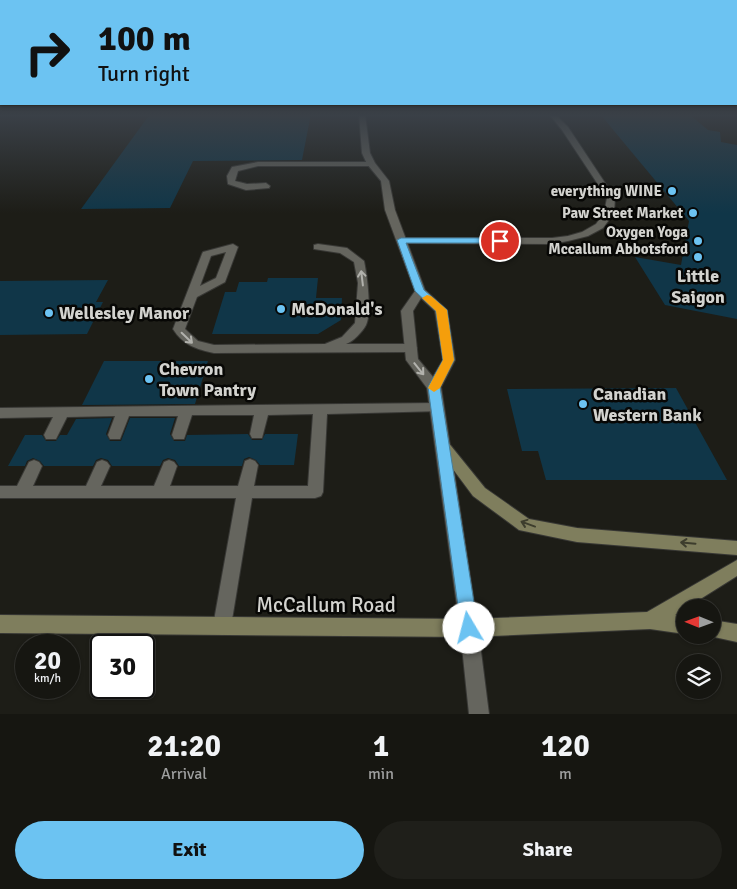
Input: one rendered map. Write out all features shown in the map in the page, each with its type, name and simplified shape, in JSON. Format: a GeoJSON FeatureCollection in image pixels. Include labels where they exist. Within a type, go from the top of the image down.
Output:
{"type":"FeatureCollection","features":[{"type":"Feature","properties":{"kind":"main road"},"geometry":{"type":"LineString","coordinates":[[442,445],[479,492],[525,525],[577,535],[737,548]]}},
{"type":"Feature","properties":{"kind":"main road","name":"McCallum Road"},"geometry":{"type":"LineString","coordinates":[[650,620],[737,567]]}},
{"type":"Feature","properties":{"kind":"main road","name":"McCallum Road"},"geometry":{"type":"LineString","coordinates":[[0,624],[469,628],[650,620],[676,624]]}},
{"type":"Feature","properties":{"kind":"main road"},"geometry":{"type":"LineString","coordinates":[[721,630],[737,633]]}},
{"type":"Feature","properties":{"kind":"street"},"geometry":{"type":"LineString","coordinates":[[365,147],[371,164],[385,182],[390,210],[420,291],[441,310],[449,360],[434,387]]}},
{"type":"Feature","properties":{"kind":"street"},"geometry":{"type":"LineString","coordinates":[[401,240],[552,241],[574,238],[600,227],[609,213],[611,198],[577,147]]}},
{"type":"Feature","properties":{"kind":"street"},"geometry":{"type":"LineString","coordinates":[[266,186],[246,187],[231,182],[231,176],[235,169],[258,164],[371,164]]}},
{"type":"Feature","properties":{"kind":"street"},"geometry":{"type":"LineString","coordinates":[[194,294],[221,280],[233,247],[207,254],[194,294],[179,329],[184,338],[196,346],[214,349],[411,348]]}},
{"type":"Feature","properties":{"kind":"street"},"geometry":{"type":"LineString","coordinates":[[318,247],[343,250],[359,261],[363,282],[361,324],[346,340],[326,348]]}},
{"type":"Feature","properties":{"kind":"street"},"geometry":{"type":"LineString","coordinates":[[420,291],[407,311],[412,360],[434,387],[469,628],[479,714]]}},
{"type":"Feature","properties":{"kind":"street"},"geometry":{"type":"LineString","coordinates":[[0,413],[437,408]]}},
{"type":"Feature","properties":{"kind":"street"},"geometry":{"type":"LineString","coordinates":[[0,492],[315,492],[320,409]]}},
{"type":"Feature","properties":{"kind":"street"},"geometry":{"type":"LineString","coordinates":[[257,434],[262,410]]}},
{"type":"Feature","properties":{"kind":"street"},"geometry":{"type":"LineString","coordinates":[[115,435],[124,411]]}},
{"type":"Feature","properties":{"kind":"street"},"geometry":{"type":"LineString","coordinates":[[179,435],[186,411]]}},
{"type":"Feature","properties":{"kind":"street"},"geometry":{"type":"LineString","coordinates":[[51,435],[63,412]]}},
{"type":"Feature","properties":{"kind":"street"},"geometry":{"type":"LineString","coordinates":[[22,492],[34,466]]}},
{"type":"Feature","properties":{"kind":"street"},"geometry":{"type":"LineString","coordinates":[[91,492],[102,466]]}},
{"type":"Feature","properties":{"kind":"street"},"geometry":{"type":"LineString","coordinates":[[160,492],[169,466]]}},
{"type":"Feature","properties":{"kind":"street"},"geometry":{"type":"LineString","coordinates":[[222,626],[250,466]]}},
{"type":"Feature","properties":{"kind":"building"},"geometry":{"type":"Polygon","coordinates":[[[126,147],[304,147],[302,160],[193,161],[170,208],[81,209],[126,147]]]}},
{"type":"Feature","properties":{"kind":"building"},"geometry":{"type":"Polygon","coordinates":[[[628,147],[737,147],[737,319],[665,305],[635,257],[681,265],[689,221],[628,147]]]}},
{"type":"Feature","properties":{"kind":"building","name":"McDonald's"},"geometry":{"type":"Polygon","coordinates":[[[268,278],[318,278],[316,298],[342,298],[341,320],[318,334],[212,334],[225,292],[236,292],[239,282],[267,282],[268,278]]]}},
{"type":"Feature","properties":{"kind":"building","name":"Wellesley Manor"},"geometry":{"type":"Polygon","coordinates":[[[108,280],[96,302],[103,302],[87,334],[0,335],[0,281],[108,280]]]}},
{"type":"Feature","properties":{"kind":"building","name":"Chevron Town Pantry"},"geometry":{"type":"Polygon","coordinates":[[[104,361],[208,361],[195,404],[82,405],[104,361]]]}},
{"type":"Feature","properties":{"kind":"building"},"geometry":{"type":"Polygon","coordinates":[[[676,388],[727,480],[546,480],[538,451],[522,451],[507,389],[676,388]]]}},
{"type":"Feature","properties":{"kind":"building"},"geometry":{"type":"Polygon","coordinates":[[[112,418],[106,434],[110,441],[121,441],[130,418],[175,418],[170,434],[174,441],[185,441],[187,435],[248,434],[252,440],[262,440],[265,434],[298,434],[294,465],[260,465],[256,460],[249,457],[244,459],[242,466],[179,466],[175,460],[168,458],[163,460],[160,466],[112,466],[108,460],[101,458],[96,460],[93,466],[44,466],[40,461],[33,458],[27,461],[25,466],[8,466],[25,435],[42,435],[46,441],[56,441],[60,435],[67,435],[76,419],[112,418]]]}},
{"type":"Feature","properties":{"kind":"slow traffic"},"geometry":{"type":"LineString","coordinates":[[427,298],[441,310],[449,360],[434,388]]}},
{"type":"Feature","properties":{"kind":"place","name":"everything WINE"},"geometry":{"type":"Point","coordinates":[672,191]}},
{"type":"Feature","properties":{"kind":"place","name":"Paw Street Market"},"geometry":{"type":"Point","coordinates":[693,213]}},
{"type":"Feature","properties":{"kind":"place","name":"Oxygen Yoga Mccallum Abbotsford"},"geometry":{"type":"Point","coordinates":[698,241]}},
{"type":"Feature","properties":{"kind":"place","name":"Little Saigon"},"geometry":{"type":"Point","coordinates":[698,257]}},
{"type":"Feature","properties":{"kind":"place","name":"McDonald's"},"geometry":{"type":"Point","coordinates":[281,309]}},
{"type":"Feature","properties":{"kind":"place","name":"Wellesley Manor"},"geometry":{"type":"Point","coordinates":[49,313]}},
{"type":"Feature","properties":{"kind":"place","name":"Chevron Town Pantry"},"geometry":{"type":"Point","coordinates":[149,379]}},
{"type":"Feature","properties":{"kind":"place","name":"Canadian Western Bank"},"geometry":{"type":"Point","coordinates":[583,404]}},
{"type":"Feature","properties":{"kind":"route"},"geometry":{"type":"LineString","coordinates":[[469,628],[434,387],[449,360],[441,310],[420,291],[401,240],[500,241]]}}]}
